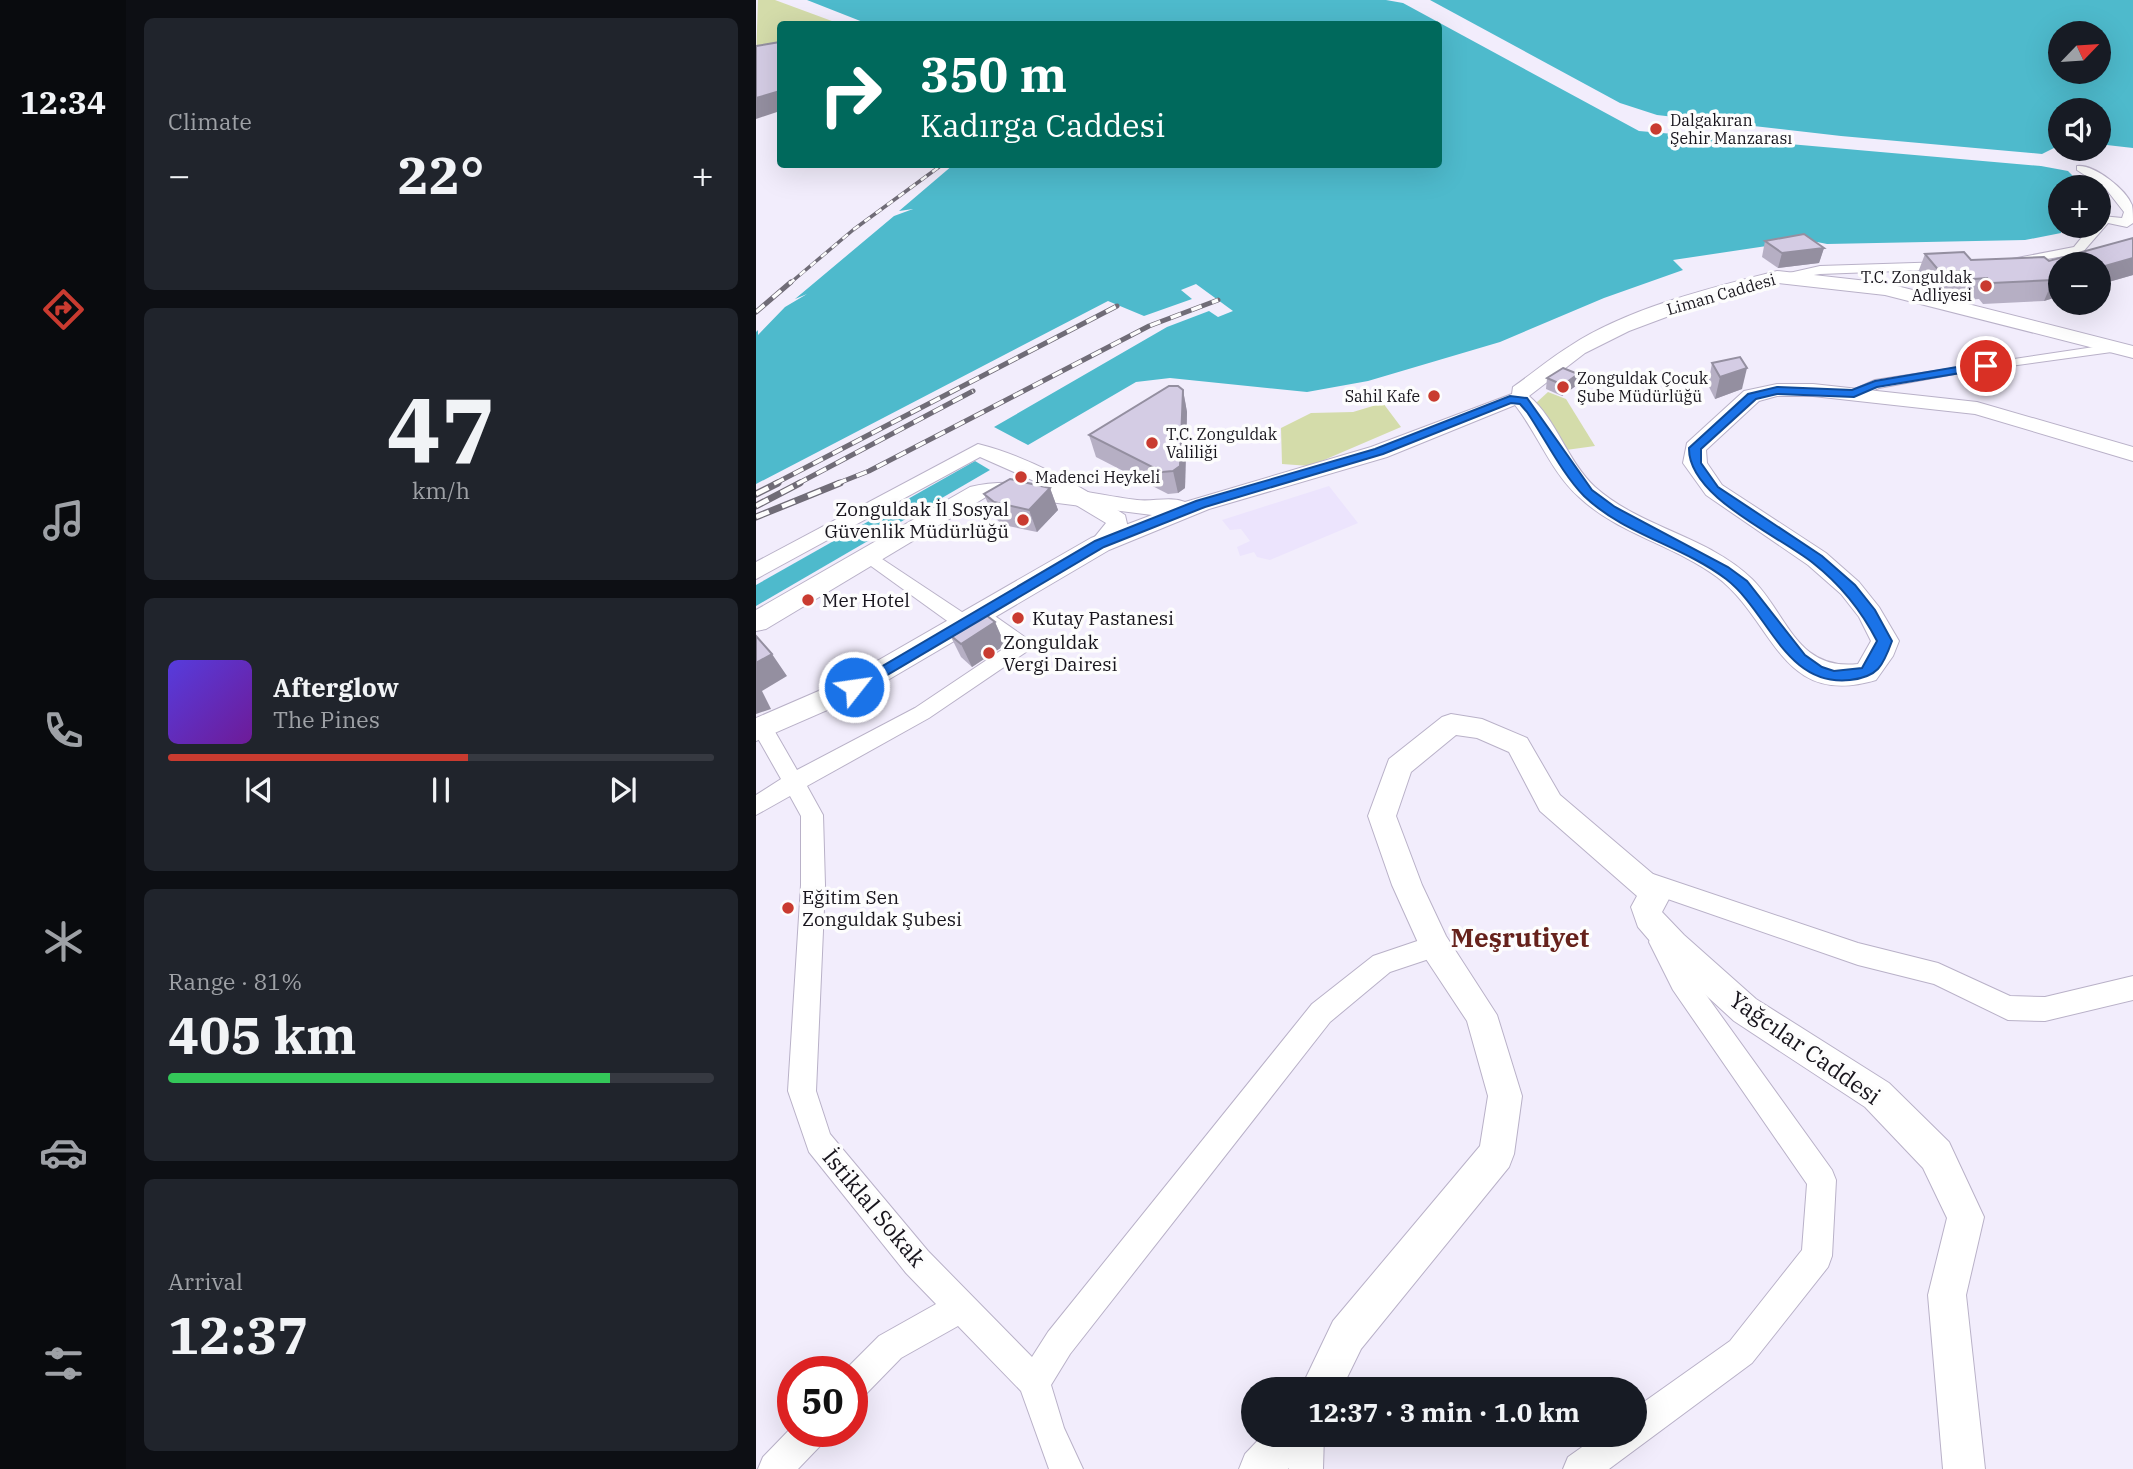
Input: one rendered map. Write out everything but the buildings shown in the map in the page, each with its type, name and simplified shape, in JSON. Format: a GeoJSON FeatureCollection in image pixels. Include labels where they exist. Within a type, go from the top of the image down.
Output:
{"type":"FeatureCollection","features":[{"type":"Feature","properties":{"kind":"main road"},"geometry":{"type":"LineString","coordinates":[[1777,277],[1885,289],[2124,350]]}},
{"type":"Feature","properties":{"kind":"main road","name":"Liman Caddesi"},"geometry":{"type":"LineString","coordinates":[[1201,504],[1379,452],[1518,398],[1578,349],[1622,327],[1710,294],[1777,277]]}},
{"type":"Feature","properties":{"kind":"main road"},"geometry":{"type":"LineString","coordinates":[[1518,398],[1587,492],[1610,510],[1723,570],[1742,585],[1800,659],[1816,671],[1833,676],[1866,673],[1880,656],[1885,641],[1882,631],[1850,588],[1817,559],[1714,490],[1695,463],[1695,448],[1752,396],[1777,390],[1854,393],[1977,408],[2054,429],[2126,455]]}},
{"type":"Feature","properties":{"kind":"main road"},"geometry":{"type":"LineString","coordinates":[[756,622],[985,491],[995,488],[1141,508],[1201,504]]}},
{"type":"Feature","properties":{"kind":"main road"},"geometry":{"type":"LineString","coordinates":[[758,731],[854,687],[1100,544],[1201,504]]}},
{"type":"Feature","properties":{"kind":"street"},"geometry":{"type":"LineString","coordinates":[[2081,168],[2094,175]]}},
{"type":"Feature","properties":{"kind":"street"},"geometry":{"type":"LineString","coordinates":[[2111,187],[2123,198],[2130,212],[2127,223],[2111,220]]}},
{"type":"Feature","properties":{"kind":"street"},"geometry":{"type":"LineString","coordinates":[[2003,263],[2078,250],[2088,238]]}},
{"type":"Feature","properties":{"kind":"street","name":"Liman Caddesi"},"geometry":{"type":"LineString","coordinates":[[1777,277],[1820,270],[1963,265]]}},
{"type":"Feature","properties":{"kind":"street"},"geometry":{"type":"LineString","coordinates":[[1854,393],[1875,384],[1949,371],[2124,350]]}},
{"type":"Feature","properties":{"kind":"street"},"geometry":{"type":"LineString","coordinates":[[756,572],[978,450],[990,452],[1116,520],[1117,527],[1100,544]]}},
{"type":"Feature","properties":{"kind":"street"},"geometry":{"type":"LineString","coordinates":[[985,491],[1015,465]]}},
{"type":"Feature","properties":{"kind":"street"},"geometry":{"type":"LineString","coordinates":[[756,806],[794,779],[887,733],[976,679],[1023,645],[870,557]]}},
{"type":"Feature","properties":{"kind":"street"},"geometry":{"type":"LineString","coordinates":[[1326,1377],[1347,1335],[1496,1154],[1505,1096],[1481,1015],[1435,946],[1407,885],[1382,816],[1399,766],[1451,724],[1482,729],[1518,745],[1550,803],[1656,895],[1646,907],[1649,918],[1682,982],[1822,1180],[1817,1256],[1741,1352],[1647,1421]]}},
{"type":"Feature","properties":{"kind":"street","name":"İstiklal Sokak"},"geometry":{"type":"LineString","coordinates":[[758,731],[794,779],[812,815],[813,886],[802,1091],[819,1142],[917,1262],[1034,1382],[1066,1469]]}},
{"type":"Feature","properties":{"kind":"street"},"geometry":{"type":"LineString","coordinates":[[1632,876],[1858,954],[1938,974],[2008,1008],[2045,1009],[2133,988]]}},
{"type":"Feature","properties":{"kind":"street","name":"Yağcılar Caddesi"},"geometry":{"type":"LineString","coordinates":[[1649,918],[1673,945],[1745,1010],[1877,1095],[1936,1155],[1966,1217],[1947,1295],[1964,1469]]}},
{"type":"Feature","properties":{"kind":"street"},"geometry":{"type":"LineString","coordinates":[[1034,1382],[1059,1343],[1321,1013],[1382,964],[1435,946]]}},
{"type":"Feature","properties":{"kind":"street"},"geometry":{"type":"LineString","coordinates":[[868,1370],[890,1347],[961,1307]]}},
{"type":"Feature","properties":{"kind":"street"},"geometry":{"type":"LineString","coordinates":[[775,1469],[796,1447]]}},
{"type":"Feature","properties":{"kind":"street"},"geometry":{"type":"LineString","coordinates":[[1260,1469],[1280,1447]]}},
{"type":"Feature","properties":{"kind":"street"},"geometry":{"type":"LineString","coordinates":[[1307,1447],[1307,1469]]}},
{"type":"Feature","properties":{"kind":"street"},"geometry":{"type":"LineString","coordinates":[[1580,1469],[1611,1447]]}},
{"type":"Feature","properties":{"kind":"shaded area"},"geometry":{"type":"Polygon","coordinates":[[[1329,486],[1358,523],[1270,560],[1257,557],[1254,552],[1240,556],[1237,547],[1250,541],[1241,529],[1230,530],[1222,520],[1329,486]]]}},
{"type":"Feature","properties":{"kind":"green space"},"geometry":{"type":"Polygon","coordinates":[[[758,0],[775,0],[832,21],[777,21],[777,58],[756,61],[758,0]]]}},
{"type":"Feature","properties":{"kind":"green space"},"geometry":{"type":"Polygon","coordinates":[[[1548,392],[1566,399],[1595,446],[1566,450],[1536,403],[1548,392]]]}},
{"type":"Feature","properties":{"kind":"green space"},"geometry":{"type":"Polygon","coordinates":[[[1383,403],[1401,427],[1310,466],[1282,464],[1281,428],[1311,413],[1353,412],[1383,403]]]}},
{"type":"Feature","properties":{"kind":"water"},"geometry":{"type":"Polygon","coordinates":[[[807,0],[1386,0],[1403,3],[1436,21],[860,21],[807,0]]]}},
{"type":"Feature","properties":{"kind":"water"},"geometry":{"type":"Polygon","coordinates":[[[1430,0],[2133,0],[2133,148],[2111,145],[2111,98],[2048,98],[2048,151],[2042,154],[1841,136],[1657,115],[1620,103],[1430,0]]]}},
{"type":"Feature","properties":{"kind":"water"},"geometry":{"type":"Polygon","coordinates":[[[1442,24],[1639,131],[2041,166],[2068,171],[2072,175],[2048,175],[2048,236],[2025,240],[1827,244],[1807,240],[1673,260],[1683,270],[1604,298],[1500,342],[1368,381],[1307,392],[1170,378],[1136,382],[1028,445],[994,427],[1167,327],[1209,311],[1218,317],[1233,311],[1196,284],[1181,290],[1192,299],[1144,316],[1108,301],[756,484],[756,332],[758,330],[758,335],[785,307],[807,294],[795,299],[894,216],[913,209],[899,211],[949,168],[1442,168],[1442,24]]]}},
{"type":"Feature","properties":{"kind":"water"},"geometry":{"type":"Polygon","coordinates":[[[975,461],[990,470],[756,606],[756,585],[975,461]]]}},
{"type":"Feature","properties":{"kind":"railway"},"geometry":{"type":"LineString","coordinates":[[789,284],[853,230],[938,168]]}},
{"type":"Feature","properties":{"kind":"railway"},"geometry":{"type":"LineString","coordinates":[[756,312],[791,282]]}},
{"type":"Feature","properties":{"kind":"railway"},"geometry":{"type":"LineString","coordinates":[[836,484],[869,471],[1149,326],[1218,300]]}},
{"type":"Feature","properties":{"kind":"railway"},"geometry":{"type":"LineString","coordinates":[[774,484],[1117,306]]}},
{"type":"Feature","properties":{"kind":"railway"},"geometry":{"type":"LineString","coordinates":[[797,484],[973,391]]}},
{"type":"Feature","properties":{"kind":"railway"},"geometry":{"type":"LineString","coordinates":[[756,494],[778,483]]}},
{"type":"Feature","properties":{"kind":"railway"},"geometry":{"type":"LineString","coordinates":[[756,506],[800,483]]}},
{"type":"Feature","properties":{"kind":"railway"},"geometry":{"type":"LineString","coordinates":[[756,517],[840,483]]}},
{"type":"Feature","properties":{"kind":"place","name":"Dalgakıran Şehir Manzarası"},"geometry":{"type":"Point","coordinates":[1656,129]}},
{"type":"Feature","properties":{"kind":"place","name":"T.C. Zonguldak Adliyesi"},"geometry":{"type":"Point","coordinates":[1986,286]}},
{"type":"Feature","properties":{"kind":"place","name":"Zonguldak Çocuk Şube Müdürlüğü"},"geometry":{"type":"Point","coordinates":[1563,387]}},
{"type":"Feature","properties":{"kind":"place","name":"Sahil Kafe"},"geometry":{"type":"Point","coordinates":[1434,396]}},
{"type":"Feature","properties":{"kind":"place","name":"T.C. Zonguldak Valiliği"},"geometry":{"type":"Point","coordinates":[1152,443]}},
{"type":"Feature","properties":{"kind":"place","name":"Madenci Heykeli"},"geometry":{"type":"Point","coordinates":[1021,477]}},
{"type":"Feature","properties":{"kind":"place","name":"Zonguldak İl Sosyal Güvenlik Müdürlüğü"},"geometry":{"type":"Point","coordinates":[1023,520]}},
{"type":"Feature","properties":{"kind":"place","name":"Mer Hotel"},"geometry":{"type":"Point","coordinates":[808,600]}},
{"type":"Feature","properties":{"kind":"place","name":"Kutay Pastanesi"},"geometry":{"type":"Point","coordinates":[1018,618]}},
{"type":"Feature","properties":{"kind":"place","name":"Zonguldak Vergi Dairesi"},"geometry":{"type":"Point","coordinates":[989,653]}},
{"type":"Feature","properties":{"kind":"place","name":"Eğitim Sen Zonguldak Şubesi"},"geometry":{"type":"Point","coordinates":[788,908]}},
{"type":"Feature","properties":{"kind":"district","name":"Meşrutiyet"},"geometry":{"type":"Point","coordinates":[1520,938]}},
{"type":"Feature","properties":{"kind":"route"},"geometry":{"type":"LineString","coordinates":[[854,687],[1100,544],[1201,504],[1281,483],[1379,452],[1510,400],[1523,401],[1531,410],[1571,473],[1587,492],[1610,510],[1723,570],[1742,585],[1800,659],[1816,671],[1833,676],[1866,673],[1880,656],[1885,641],[1870,613],[1850,588],[1817,559],[1714,490],[1695,463],[1695,448],[1717,425],[1752,396],[1777,390],[1854,393],[1875,384],[1986,366]]}}]}
